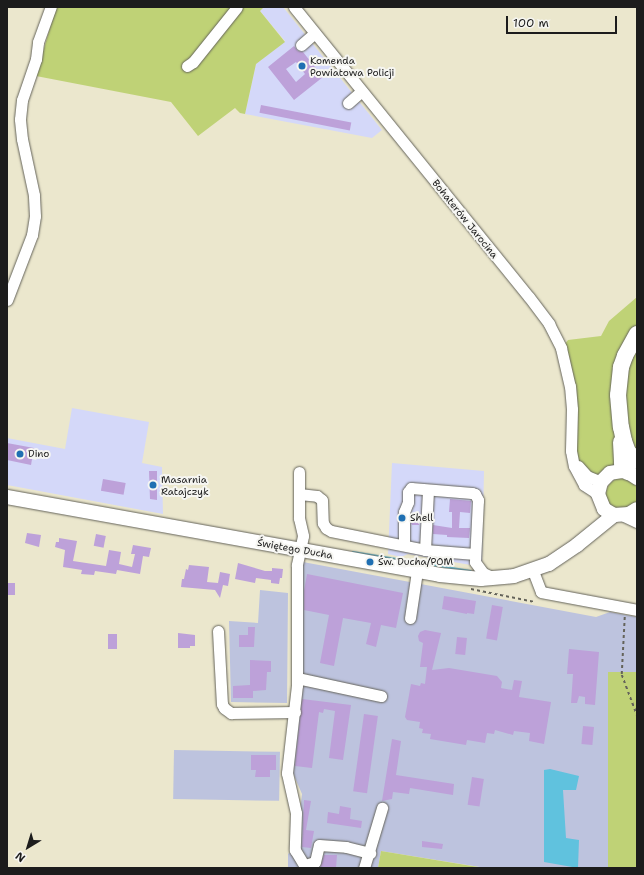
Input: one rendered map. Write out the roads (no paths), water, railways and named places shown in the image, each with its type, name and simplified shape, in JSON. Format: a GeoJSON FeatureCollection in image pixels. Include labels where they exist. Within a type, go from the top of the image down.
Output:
{"type":"FeatureCollection","features":[{"type":"Feature","properties":{"kind":"highway"},"geometry":{"type":"LineString","coordinates":[[634,470],[624,468],[621,458],[621,427],[618,395],[621,367],[637,334]]}},
{"type":"Feature","properties":{"kind":"main road"},"geometry":{"type":"LineString","coordinates":[[619,515],[609,512],[600,493],[605,477],[616,471],[634,470]]}},
{"type":"Feature","properties":{"kind":"main road","name":"Świętego Ducha"},"geometry":{"type":"LineString","coordinates":[[577,545],[592,525],[600,493]]}},
{"type":"Feature","properties":{"kind":"main road","name":"Świętego Ducha"},"geometry":{"type":"LineString","coordinates":[[7,497],[463,579],[497,579],[533,571],[549,564],[619,515],[637,509]]}},
{"type":"Feature","properties":{"kind":"street"},"geometry":{"type":"LineString","coordinates":[[7,300],[32,235],[35,216],[34,195],[22,139],[20,119],[22,100],[36,59],[38,42],[51,7]]}},
{"type":"Feature","properties":{"kind":"street"},"geometry":{"type":"LineString","coordinates":[[187,66],[193,62],[237,7]]}},
{"type":"Feature","properties":{"kind":"street","name":"Bohaterów Jarocina"},"geometry":{"type":"LineString","coordinates":[[294,7],[529,297],[549,324],[561,348],[570,386],[572,409],[572,457],[600,493]]}},
{"type":"Feature","properties":{"kind":"street"},"geometry":{"type":"LineString","coordinates":[[301,45],[316,33]]}},
{"type":"Feature","properties":{"kind":"street"},"geometry":{"type":"LineString","coordinates":[[348,103],[362,91]]}},
{"type":"Feature","properties":{"kind":"street"},"geometry":{"type":"LineString","coordinates":[[299,472],[299,518],[303,536],[297,565],[297,678],[287,773],[296,813],[296,850],[305,866],[315,862],[319,845],[346,847],[370,853]]}},
{"type":"Feature","properties":{"kind":"street"},"geometry":{"type":"LineString","coordinates":[[402,544],[405,534],[403,529],[404,512],[408,502],[409,490],[413,488],[470,493],[477,497],[477,546],[475,562],[480,571],[497,579]]}},
{"type":"Feature","properties":{"kind":"street"},"geometry":{"type":"LineString","coordinates":[[425,550],[428,490]]}},
{"type":"Feature","properties":{"kind":"street"},"geometry":{"type":"LineString","coordinates":[[299,494],[317,496],[322,500],[323,523],[329,530],[425,550],[475,554]]}},
{"type":"Feature","properties":{"kind":"street"},"geometry":{"type":"LineString","coordinates":[[619,515],[637,522]]}},
{"type":"Feature","properties":{"kind":"street"},"geometry":{"type":"LineString","coordinates":[[410,618],[417,571]]}},
{"type":"Feature","properties":{"kind":"street"},"geometry":{"type":"LineString","coordinates":[[533,571],[541,592],[625,609],[637,610]]}},
{"type":"Feature","properties":{"kind":"street"},"geometry":{"type":"LineString","coordinates":[[218,631],[222,704],[224,708],[231,713],[294,712]]}},
{"type":"Feature","properties":{"kind":"street"},"geometry":{"type":"LineString","coordinates":[[297,678],[381,696]]}},
{"type":"Feature","properties":{"kind":"street"},"geometry":{"type":"LineString","coordinates":[[364,868],[370,853],[382,808]]}},
{"type":"Feature","properties":{"kind":"water"},"geometry":{"type":"Polygon","coordinates":[[[550,769],[579,776],[576,790],[563,790],[566,838],[579,840],[578,868],[544,862],[544,770],[550,769]]]}},
{"type":"Feature","properties":{"kind":"waterway"},"geometry":{"type":"LineString","coordinates":[[353,552],[470,571]]}},
{"type":"Feature","properties":{"kind":"place","name":"Komenda Powiatowa Policji"},"geometry":{"type":"Point","coordinates":[302,66]}},
{"type":"Feature","properties":{"kind":"place","name":"Dino"},"geometry":{"type":"Point","coordinates":[20,454]}},
{"type":"Feature","properties":{"kind":"place","name":"Masarnia Ratajczyk"},"geometry":{"type":"Point","coordinates":[153,485]}},
{"type":"Feature","properties":{"kind":"place","name":"Shell"},"geometry":{"type":"Point","coordinates":[402,518]}},
{"type":"Feature","properties":{"kind":"place","name":"Św. Ducha/POM"},"geometry":{"type":"Point","coordinates":[370,562]}}]}
